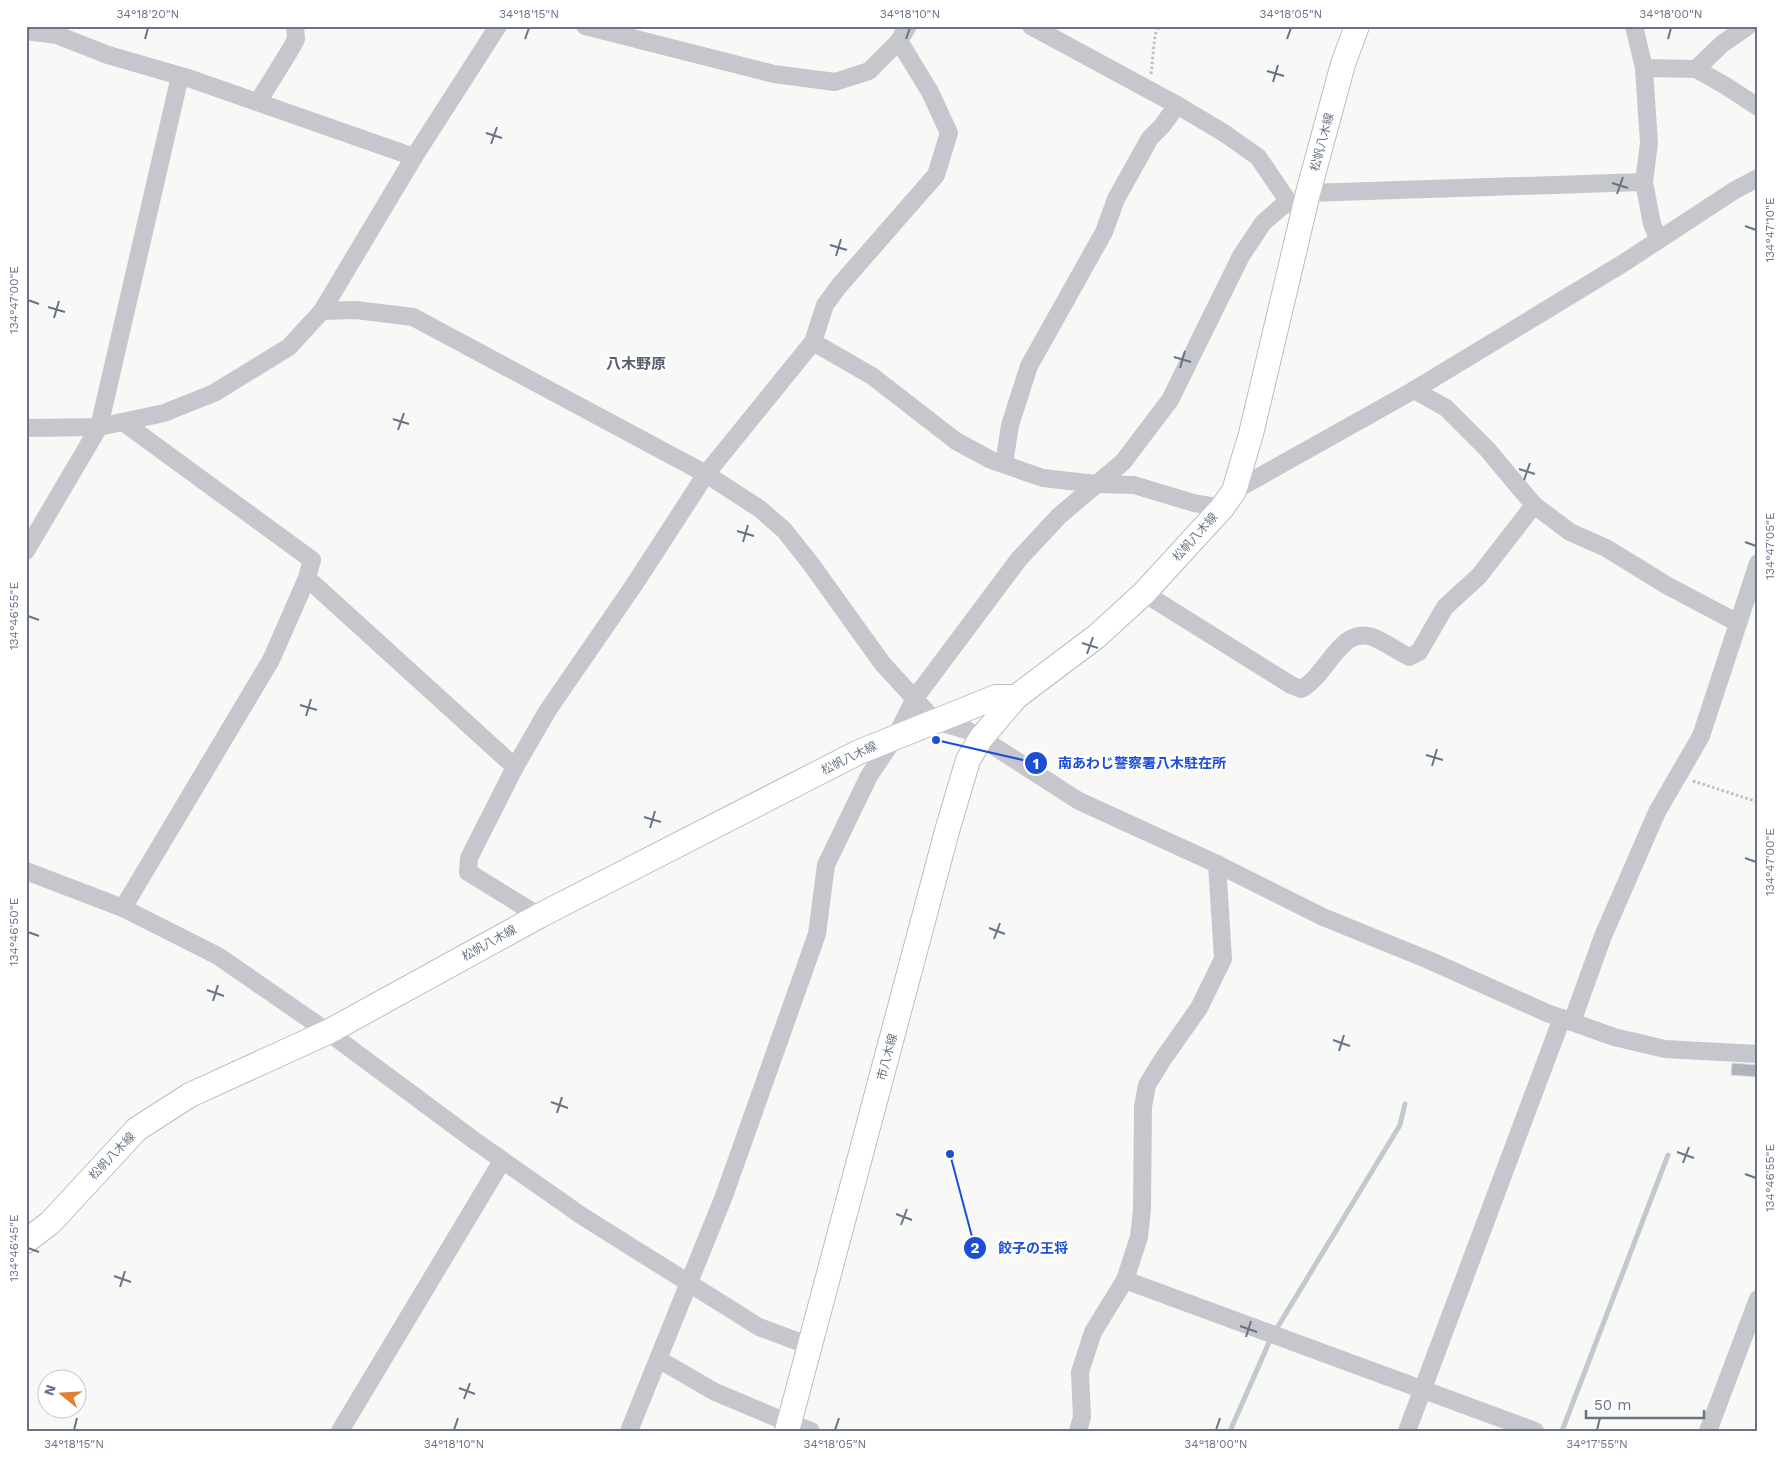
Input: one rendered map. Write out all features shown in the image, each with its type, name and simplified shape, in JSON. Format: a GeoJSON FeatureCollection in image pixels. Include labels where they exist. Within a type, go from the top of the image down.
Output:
{"type":"FeatureCollection","features":[{"type":"Feature","properties":{"kind":"main road","name":"松帆八木線"},"geometry":{"type":"LineString","coordinates":[[26,1240],[50,1223],[137,1129],[190,1095],[328,1032],[539,916],[850,756],[996,697],[1016,697],[1097,636],[1144,593],[1228,500],[1251,434],[1300,202],[1343,64],[1357,26]]}},
{"type":"Feature","properties":{"kind":"main road","name":"市八木線"},"geometry":{"type":"LineString","coordinates":[[788,1427],[947,831],[968,760],[981,738],[1016,697]]}},
{"type":"Feature","properties":{"kind":"street"},"geometry":{"type":"LineString","coordinates":[[258,102],[296,39],[295,26]]}},
{"type":"Feature","properties":{"kind":"street"},"geometry":{"type":"LineString","coordinates":[[26,428],[99,427],[164,413],[214,393],[289,347],[322,311],[414,157],[498,26]]}},
{"type":"Feature","properties":{"kind":"street"},"geometry":{"type":"LineString","coordinates":[[539,916],[468,872],[469,858],[515,767],[548,710],[634,585],[706,474],[813,342],[825,306],[839,286],[936,175],[949,133],[904,34],[869,71],[835,82],[774,74],[585,26]]}},
{"type":"Feature","properties":{"kind":"street"},"geometry":{"type":"LineString","coordinates":[[1031,26],[1150,90],[1224,133],[1258,158],[1300,202]]}},
{"type":"Feature","properties":{"kind":"street"},"geometry":{"type":"LineString","coordinates":[[1634,26],[1644,68],[1649,143],[1644,182],[1652,224],[1659,240]]}},
{"type":"Feature","properties":{"kind":"street"},"geometry":{"type":"LineString","coordinates":[[1696,69],[1722,44],[1748,26]]}},
{"type":"Feature","properties":{"kind":"street"},"geometry":{"type":"LineString","coordinates":[[26,31],[57,35],[108,55],[258,102],[414,157]]}},
{"type":"Feature","properties":{"kind":"street"},"geometry":{"type":"LineString","coordinates":[[1644,68],[1696,69],[1758,107]]}},
{"type":"Feature","properties":{"kind":"street"},"geometry":{"type":"LineString","coordinates":[[26,551],[99,427],[180,76]]}},
{"type":"Feature","properties":{"kind":"street"},"geometry":{"type":"LineString","coordinates":[[1004,464],[1010,425],[1029,366],[1104,232],[1116,199],[1150,138],[1162,126],[1177,105]]}},
{"type":"Feature","properties":{"kind":"street"},"geometry":{"type":"LineString","coordinates":[[813,342],[872,376],[956,441],[991,460],[1043,478],[1096,484],[1134,485],[1194,503],[1228,500],[1414,390],[1758,178]]}},
{"type":"Feature","properties":{"kind":"street"},"geometry":{"type":"LineString","coordinates":[[629,1431],[724,1196],[817,934],[826,865],[869,776],[896,736],[916,698],[1019,559],[1060,516],[1124,462],[1170,400],[1241,256],[1263,223],[1300,202],[1644,182]]}},
{"type":"Feature","properties":{"kind":"street"},"geometry":{"type":"LineString","coordinates":[[322,311],[356,310],[413,317],[706,474],[760,510],[784,530],[811,564],[882,663],[935,721],[967,730],[1079,801],[1217,864],[1323,917],[1567,1020],[1614,1037],[1665,1049],[1758,1054]]}},
{"type":"Feature","properties":{"kind":"street"},"geometry":{"type":"LineString","coordinates":[[1414,390],[1446,408],[1487,448],[1534,505],[1570,532],[1606,548],[1668,586],[1738,623]]}},
{"type":"Feature","properties":{"kind":"street"},"geometry":{"type":"LineString","coordinates":[[122,908],[271,660],[307,578],[312,560],[123,422]]}},
{"type":"Feature","properties":{"kind":"street"},"geometry":{"type":"LineString","coordinates":[[1144,593],[1291,685],[1301,689],[1310,684],[1347,639],[1360,634],[1372,637],[1409,658],[1418,652],[1445,607],[1479,576],[1534,505]]}},
{"type":"Feature","properties":{"kind":"street"},"geometry":{"type":"LineString","coordinates":[[1407,1431],[1567,1020],[1657,812],[1700,736],[1758,563]]}},
{"type":"Feature","properties":{"kind":"street"},"geometry":{"type":"LineString","coordinates":[[307,578],[515,767]]}},
{"type":"Feature","properties":{"kind":"street"},"geometry":{"type":"LineString","coordinates":[[1078,1431],[1082,1418],[1080,1372],[1093,1332],[1125,1280],[1139,1237],[1142,1208],[1143,1107],[1147,1085],[1199,1008],[1223,958],[1217,864]]}},
{"type":"Feature","properties":{"kind":"street"},"geometry":{"type":"LineString","coordinates":[[26,871],[122,908],[218,956],[328,1032],[502,1161],[582,1216],[759,1327],[810,1346]]}},
{"type":"Feature","properties":{"kind":"street"},"geometry":{"type":"LineString","coordinates":[[340,1431],[502,1161]]}},
{"type":"Feature","properties":{"kind":"street"},"geometry":{"type":"LineString","coordinates":[[1125,1280],[1535,1431]]}},
{"type":"Feature","properties":{"kind":"street"},"geometry":{"type":"LineString","coordinates":[[1708,1431],[1758,1298]]}},
{"type":"Feature","properties":{"kind":"street"},"geometry":{"type":"LineString","coordinates":[[658,1359],[715,1392],[788,1427],[811,1431]]}},
{"type":"Feature","properties":{"kind":"path"},"geometry":{"type":"LineString","coordinates":[[1150,90],[1155,35],[1159,26]]}},
{"type":"Feature","properties":{"kind":"path"},"geometry":{"type":"LineString","coordinates":[[1679,776],[1758,802]]}},
{"type":"Feature","properties":{"kind":"building"},"geometry":{"type":"Polygon","coordinates":[[[1732,1063],[1758,1065],[1758,1077],[1731,1075],[1732,1063]]]}},
{"type":"Feature","properties":{"kind":"waterway"},"geometry":{"type":"LineString","coordinates":[[1230,1431],[1271,1338],[1400,1125],[1405,1104]]}},
{"type":"Feature","properties":{"kind":"waterway"},"geometry":{"type":"LineString","coordinates":[[1562,1431],[1668,1155]]}},
{"type":"Feature","properties":{"kind":"place","name":"南あわじ警察署八木駐在所"},"geometry":{"type":"Point","coordinates":[936,740]}},
{"type":"Feature","properties":{"kind":"place","name":"餃子の王将"},"geometry":{"type":"Point","coordinates":[950,1154]}},
{"type":"Feature","properties":{"kind":"district","name":"八木野原"},"geometry":{"type":"Point","coordinates":[636,364]}}]}
